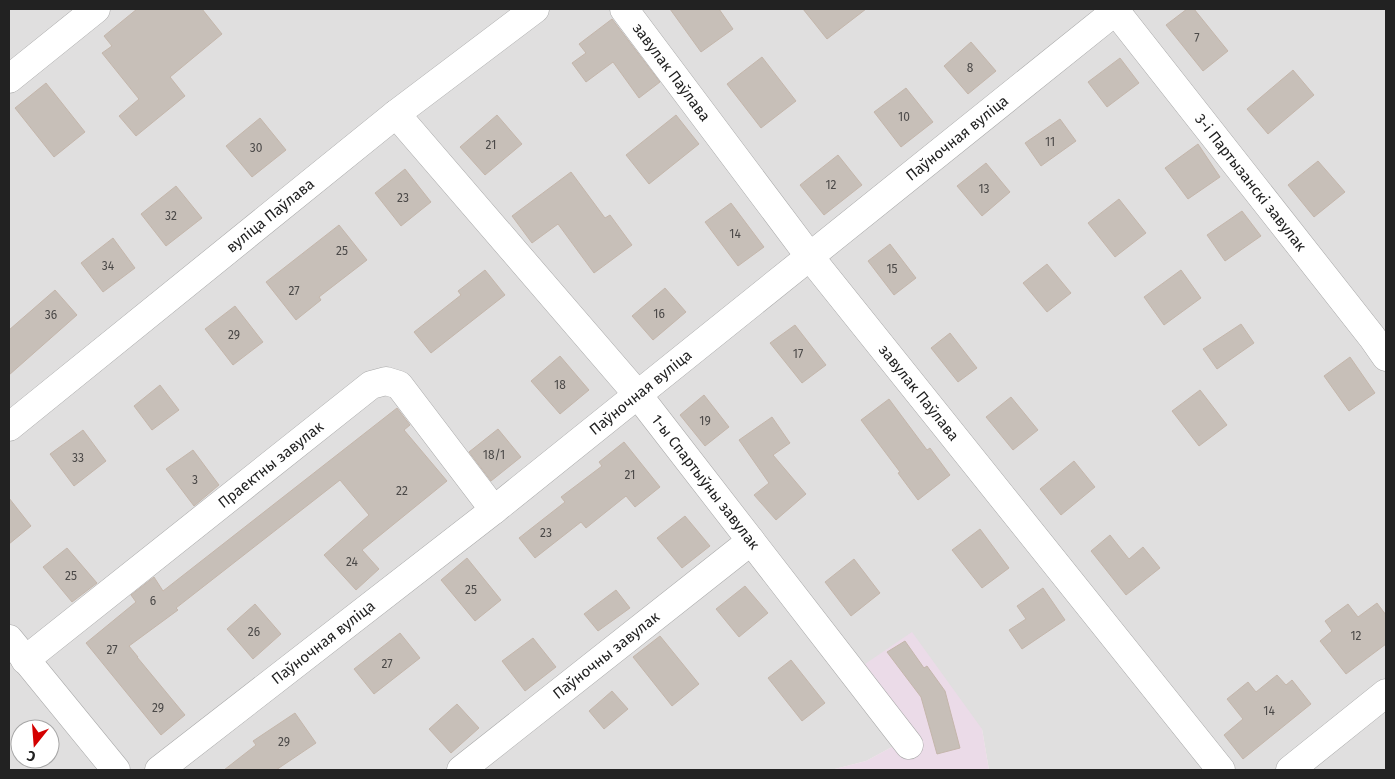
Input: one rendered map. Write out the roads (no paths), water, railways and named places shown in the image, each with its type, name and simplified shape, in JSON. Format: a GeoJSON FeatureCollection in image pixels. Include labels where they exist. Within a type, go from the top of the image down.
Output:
{"type":"FeatureCollection","features":[{"type":"Feature","properties":{"kind":"street"},"geometry":{"type":"LineString","coordinates":[[9,79],[96,9]]}},
{"type":"Feature","properties":{"kind":"street","name":"вуліца Паўлава"},"geometry":{"type":"LineString","coordinates":[[9,427],[396,114],[535,9]]}},
{"type":"Feature","properties":{"kind":"street","name":"завулак Паўлава"},"geometry":{"type":"LineString","coordinates":[[624,9],[810,256],[1221,770]]}},
{"type":"Feature","properties":{"kind":"street","name":"Паўночная вуліца"},"geometry":{"type":"LineString","coordinates":[[159,770],[494,510],[1116,9]]}},
{"type":"Feature","properties":{"kind":"street","name":"3-і Партызанскі завулак"},"geometry":{"type":"LineString","coordinates":[[1116,9],[1386,357]]}},
{"type":"Feature","properties":{"kind":"street","name":"1-ы Спартыўны завулак"},"geometry":{"type":"LineString","coordinates":[[396,114],[638,395],[909,745]]}},
{"type":"Feature","properties":{"kind":"street","name":"Праектны завулак"},"geometry":{"type":"LineString","coordinates":[[26,660],[371,385],[386,381],[399,385],[494,510]]}},
{"type":"Feature","properties":{"kind":"street","name":"Паўночны завулак"},"geometry":{"type":"LineString","coordinates":[[460,770],[750,540]]}},
{"type":"Feature","properties":{"kind":"street"},"geometry":{"type":"LineString","coordinates":[[9,639],[116,770]]}},
{"type":"Feature","properties":{"kind":"street"},"geometry":{"type":"LineString","coordinates":[[1290,770],[1386,693]]}}]}
